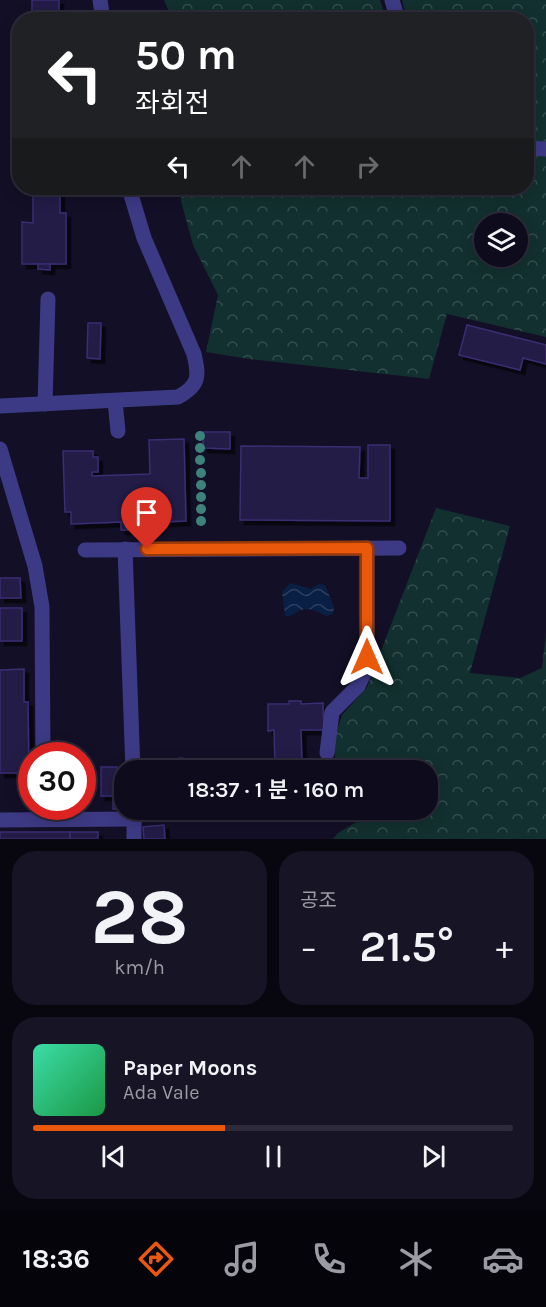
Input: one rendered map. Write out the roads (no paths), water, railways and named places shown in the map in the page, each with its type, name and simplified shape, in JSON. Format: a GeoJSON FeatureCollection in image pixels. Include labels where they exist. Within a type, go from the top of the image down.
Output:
{"type":"FeatureCollection","features":[{"type":"Feature","properties":{"kind":"street"},"geometry":{"type":"LineString","coordinates":[[0,405],[178,397],[190,391],[197,381],[198,369],[194,354],[144,238],[131,195]]}},
{"type":"Feature","properties":{"kind":"street"},"geometry":{"type":"LineString","coordinates":[[45,404],[48,299]]}},
{"type":"Feature","properties":{"kind":"street"},"geometry":{"type":"LineString","coordinates":[[115,401],[118,431]]}},
{"type":"Feature","properties":{"kind":"street"},"geometry":{"type":"LineString","coordinates":[[0,449],[35,566],[42,607],[43,742]]}},
{"type":"Feature","properties":{"kind":"street"},"geometry":{"type":"LineString","coordinates":[[327,753],[332,712],[358,686],[364,673],[367,657],[367,548]]}},
{"type":"Feature","properties":{"kind":"street"},"geometry":{"type":"LineString","coordinates":[[85,550],[399,548]]}},
{"type":"Feature","properties":{"kind":"street"},"geometry":{"type":"LineString","coordinates":[[125,549],[133,760]]}},
{"type":"Feature","properties":{"kind":"street"},"geometry":{"type":"LineString","coordinates":[[96,814],[114,815]]}},
{"type":"Feature","properties":{"kind":"street"},"geometry":{"type":"LineString","coordinates":[[0,819],[18,816]]}},
{"type":"Feature","properties":{"kind":"street"},"geometry":{"type":"LineString","coordinates":[[135,820],[135,839]]}},
{"type":"Feature","properties":{"kind":"water"},"geometry":{"type":"Polygon","coordinates":[[[290,583],[311,589],[319,584],[325,585],[334,607],[333,614],[326,616],[306,609],[285,616],[282,592],[290,583]]]}}]}
